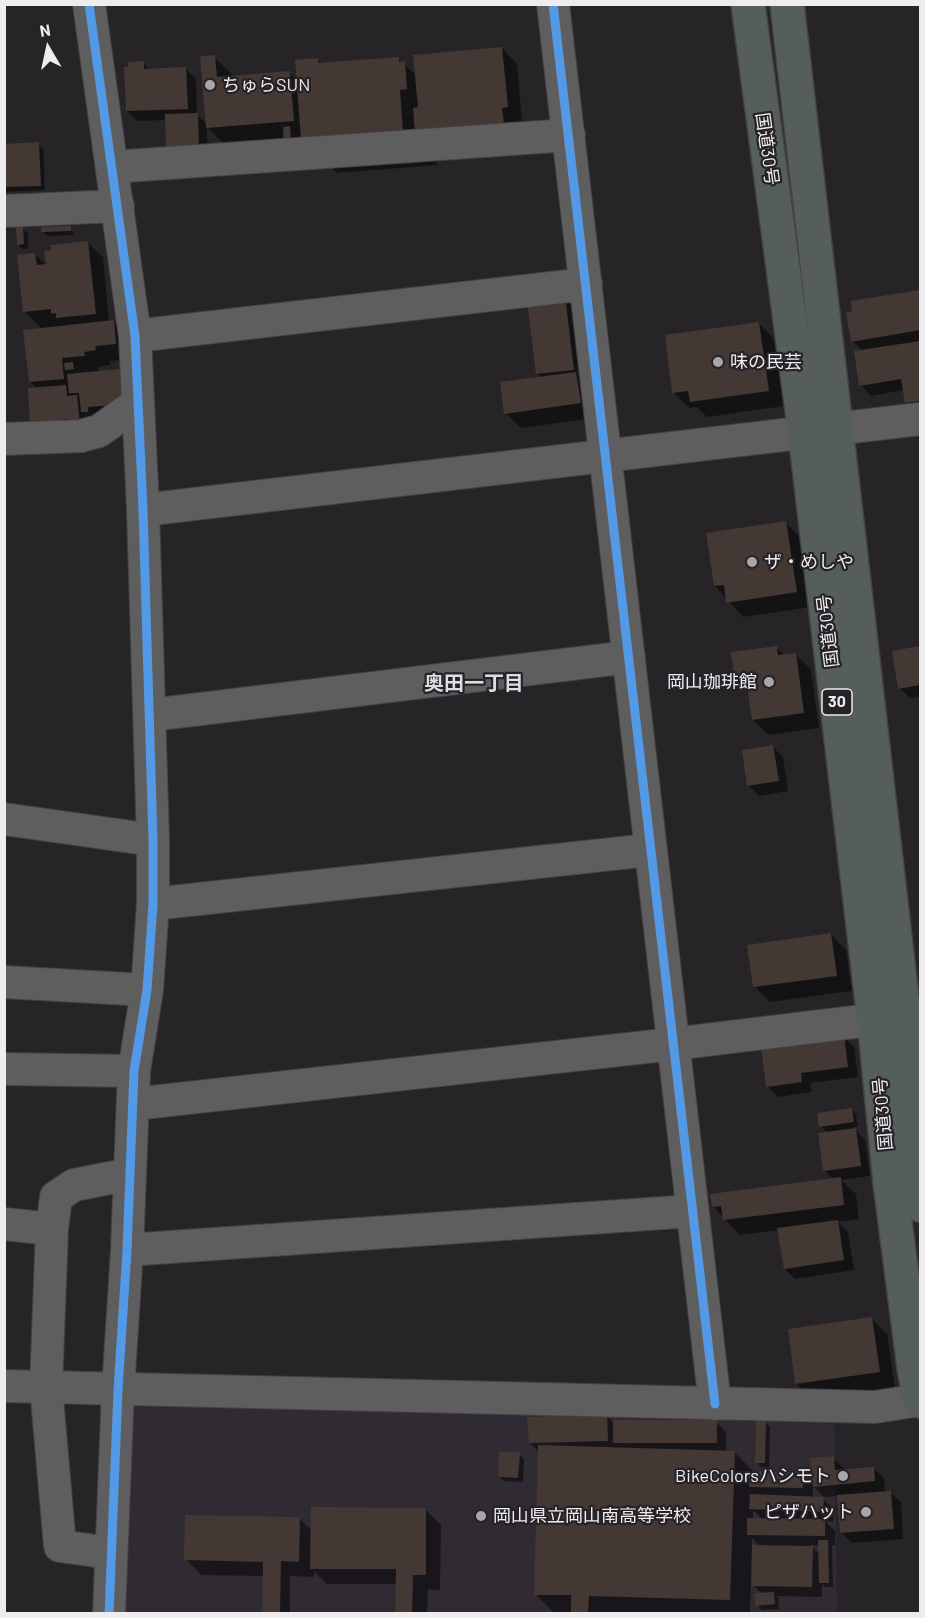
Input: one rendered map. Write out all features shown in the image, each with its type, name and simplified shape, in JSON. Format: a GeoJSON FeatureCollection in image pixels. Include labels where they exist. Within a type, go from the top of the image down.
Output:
{"type":"FeatureCollection","features":[{"type":"Feature","properties":{"kind":"highway","name":"国道30号"},"geometry":{"type":"LineString","coordinates":[[748,4],[821,431],[899,1016],[921,1205]]}},
{"type":"Feature","properties":{"kind":"highway","name":"国道30号"},"geometry":{"type":"LineString","coordinates":[[787,4],[821,431]]}},
{"type":"Feature","properties":{"kind":"highway","name":"国道30号"},"geometry":{"type":"LineString","coordinates":[[899,1016],[890,1183],[914,1368],[921,1401]]}},
{"type":"Feature","properties":{"kind":"street"},"geometry":{"type":"LineString","coordinates":[[89,4],[135,336],[153,840],[153,904],[147,990],[134,1071],[109,1614]]}},
{"type":"Feature","properties":{"kind":"street"},"geometry":{"type":"LineString","coordinates":[[553,4],[715,1404]]}},
{"type":"Feature","properties":{"kind":"street"},"geometry":{"type":"LineString","coordinates":[[112,167],[569,135]]}},
{"type":"Feature","properties":{"kind":"street"},"geometry":{"type":"LineString","coordinates":[[4,212],[118,206]]}},
{"type":"Feature","properties":{"kind":"street"},"geometry":{"type":"LineString","coordinates":[[135,336],[586,284]]}},
{"type":"Feature","properties":{"kind":"street"},"geometry":{"type":"LineString","coordinates":[[4,439],[81,436],[99,431],[138,403]]}},
{"type":"Feature","properties":{"kind":"street"},"geometry":{"type":"LineString","coordinates":[[143,510],[921,419]]}},
{"type":"Feature","properties":{"kind":"street"},"geometry":{"type":"LineString","coordinates":[[150,715],[628,657]]}},
{"type":"Feature","properties":{"kind":"street"},"geometry":{"type":"LineString","coordinates":[[4,819],[153,840]]}},
{"type":"Feature","properties":{"kind":"street"},"geometry":{"type":"LineString","coordinates":[[153,904],[650,849]]}},
{"type":"Feature","properties":{"kind":"street"},"geometry":{"type":"LineString","coordinates":[[4,982],[147,990]]}},
{"type":"Feature","properties":{"kind":"street"},"geometry":{"type":"LineString","coordinates":[[134,1104],[673,1044],[899,1016]]}},
{"type":"Feature","properties":{"kind":"street"},"geometry":{"type":"LineString","coordinates":[[4,1069],[134,1071]]}},
{"type":"Feature","properties":{"kind":"street"},"geometry":{"type":"LineString","coordinates":[[111,1553],[60,1546],[46,1387],[52,1229],[56,1197],[74,1185],[130,1174]]}},
{"type":"Feature","properties":{"kind":"street"},"geometry":{"type":"LineString","coordinates":[[127,1250],[692,1211]]}},
{"type":"Feature","properties":{"kind":"street"},"geometry":{"type":"LineString","coordinates":[[4,1224],[52,1229]]}},
{"type":"Feature","properties":{"kind":"street"},"geometry":{"type":"LineString","coordinates":[[4,1386],[875,1407],[921,1401]]}},
{"type":"Feature","properties":{"kind":"shaded area","name":"岡山県立岡山南高等学校"},"geometry":{"type":"Polygon","coordinates":[[[132,1402],[834,1418],[837,1613],[121,1614],[132,1402]]]}},
{"type":"Feature","properties":{"kind":"building"},"geometry":{"type":"Polygon","coordinates":[[[502,47],[508,107],[502,108],[504,125],[415,133],[413,108],[418,107],[413,55],[502,47]]]}},
{"type":"Feature","properties":{"kind":"building"},"geometry":{"type":"Polygon","coordinates":[[[215,55],[217,77],[290,71],[294,121],[206,128],[200,56],[215,55]]]}},
{"type":"Feature","properties":{"kind":"building"},"geometry":{"type":"Polygon","coordinates":[[[399,57],[399,62],[405,61],[407,89],[400,90],[403,131],[301,139],[295,60],[318,58],[319,63],[399,57]]]}},
{"type":"Feature","properties":{"kind":"building"},"geometry":{"type":"Polygon","coordinates":[[[144,61],[144,69],[186,67],[188,109],[126,111],[124,67],[128,67],[128,62],[144,61]]]}},
{"type":"Feature","properties":{"kind":"building"},"geometry":{"type":"Polygon","coordinates":[[[198,113],[199,149],[166,150],[165,114],[198,113]]]}},
{"type":"Feature","properties":{"kind":"building"},"geometry":{"type":"Polygon","coordinates":[[[290,126],[291,139],[295,138],[296,144],[284,146],[283,127],[290,126]]]}},
{"type":"Feature","properties":{"kind":"building"},"geometry":{"type":"Polygon","coordinates":[[[39,142],[41,186],[4,187],[4,144],[39,142]]]}},
{"type":"Feature","properties":{"kind":"building"},"geometry":{"type":"Polygon","coordinates":[[[71,226],[71,231],[41,232],[41,227],[71,226]]]}},
{"type":"Feature","properties":{"kind":"building"},"geometry":{"type":"Polygon","coordinates":[[[16,227],[23,227],[24,244],[17,245],[16,227]]]}},
{"type":"Feature","properties":{"kind":"building"},"geometry":{"type":"Polygon","coordinates":[[[88,241],[96,314],[56,318],[56,313],[51,314],[51,309],[23,312],[17,255],[35,253],[37,265],[46,264],[44,251],[51,250],[51,245],[88,241]]]}},
{"type":"Feature","properties":{"kind":"building"},"geometry":{"type":"Polygon","coordinates":[[[919,290],[920,330],[851,342],[846,312],[852,312],[851,301],[919,290]]]}},
{"type":"Feature","properties":{"kind":"building"},"geometry":{"type":"Polygon","coordinates":[[[565,296],[574,370],[536,374],[527,301],[565,296]]]}},
{"type":"Feature","properties":{"kind":"building"},"geometry":{"type":"Polygon","coordinates":[[[114,320],[116,344],[95,346],[96,350],[84,352],[85,356],[62,358],[64,379],[29,382],[23,330],[114,320]]]}},
{"type":"Feature","properties":{"kind":"building"},"geometry":{"type":"Polygon","coordinates":[[[759,322],[769,391],[690,402],[688,391],[672,393],[665,335],[759,322]]]}},
{"type":"Feature","properties":{"kind":"building"},"geometry":{"type":"Polygon","coordinates":[[[920,341],[920,401],[905,403],[901,379],[859,386],[854,351],[920,341]]]}},
{"type":"Feature","properties":{"kind":"building"},"geometry":{"type":"Polygon","coordinates":[[[73,362],[74,369],[65,370],[64,363],[73,362]]]}},
{"type":"Feature","properties":{"kind":"building"},"geometry":{"type":"Polygon","coordinates":[[[120,369],[123,408],[114,405],[88,407],[88,412],[81,412],[79,393],[69,393],[67,374],[120,369]]]}},
{"type":"Feature","properties":{"kind":"building"},"geometry":{"type":"Polygon","coordinates":[[[576,372],[581,403],[504,414],[500,382],[576,372]]]}},
{"type":"Feature","properties":{"kind":"building"},"geometry":{"type":"Polygon","coordinates":[[[66,385],[67,396],[77,395],[80,424],[70,425],[70,419],[30,423],[28,388],[66,385]]]}},
{"type":"Feature","properties":{"kind":"building"},"geometry":{"type":"Polygon","coordinates":[[[786,521],[797,592],[726,603],[724,585],[714,586],[706,533],[786,521]]]}},
{"type":"Feature","properties":{"kind":"building"},"geometry":{"type":"Polygon","coordinates":[[[777,646],[778,655],[796,653],[804,713],[752,720],[746,678],[735,680],[731,652],[777,646]]]}},
{"type":"Feature","properties":{"kind":"building"},"geometry":{"type":"Polygon","coordinates":[[[920,646],[920,685],[898,689],[892,651],[920,646]]]}},
{"type":"Feature","properties":{"kind":"building"},"geometry":{"type":"Polygon","coordinates":[[[773,745],[779,781],[747,786],[742,750],[773,745]]]}},
{"type":"Feature","properties":{"kind":"building"},"geometry":{"type":"Polygon","coordinates":[[[831,933],[837,976],[753,987],[747,945],[831,933]]]}},
{"type":"Feature","properties":{"kind":"building"},"geometry":{"type":"Polygon","coordinates":[[[844,1035],[848,1067],[801,1073],[802,1082],[766,1087],[761,1046],[844,1035]]]}},
{"type":"Feature","properties":{"kind":"building"},"geometry":{"type":"Polygon","coordinates":[[[852,1108],[854,1122],[819,1127],[817,1113],[852,1108]]]}},
{"type":"Feature","properties":{"kind":"building"},"geometry":{"type":"Polygon","coordinates":[[[856,1128],[861,1166],[823,1171],[818,1133],[856,1128]]]}},
{"type":"Feature","properties":{"kind":"building"},"geometry":{"type":"Polygon","coordinates":[[[841,1177],[844,1205],[723,1220],[721,1206],[712,1207],[710,1194],[841,1177]]]}},
{"type":"Feature","properties":{"kind":"building"},"geometry":{"type":"Polygon","coordinates":[[[838,1220],[844,1260],[784,1269],[777,1228],[838,1220]]]}},
{"type":"Feature","properties":{"kind":"building"},"geometry":{"type":"Polygon","coordinates":[[[872,1317],[880,1372],[795,1384],[788,1329],[872,1317]]]}},
{"type":"Feature","properties":{"kind":"building"},"geometry":{"type":"Polygon","coordinates":[[[607,1414],[608,1441],[529,1443],[527,1417],[607,1414]]]}},
{"type":"Feature","properties":{"kind":"building"},"geometry":{"type":"Polygon","coordinates":[[[613,1420],[717,1420],[717,1443],[613,1443],[613,1420]]]}},
{"type":"Feature","properties":{"kind":"building"},"geometry":{"type":"Polygon","coordinates":[[[756,1421],[766,1421],[765,1463],[755,1463],[756,1421]]]}},
{"type":"Feature","properties":{"kind":"building"},"geometry":{"type":"Polygon","coordinates":[[[538,1445],[735,1451],[730,1600],[589,1596],[588,1614],[571,1614],[571,1595],[534,1595],[538,1445]]]}},
{"type":"Feature","properties":{"kind":"building"},"geometry":{"type":"Polygon","coordinates":[[[499,1452],[520,1452],[518,1478],[498,1477],[499,1452]]]}},
{"type":"Feature","properties":{"kind":"building","name":"BikeColorsハシモト"},"geometry":{"type":"Polygon","coordinates":[[[834,1456],[835,1470],[874,1467],[875,1481],[813,1487],[810,1458],[834,1456]]]}},
{"type":"Feature","properties":{"kind":"building"},"geometry":{"type":"Polygon","coordinates":[[[749,1472],[803,1472],[803,1488],[749,1487],[749,1472]]]}},
{"type":"Feature","properties":{"kind":"building","name":"ピザハット"},"geometry":{"type":"Polygon","coordinates":[[[891,1491],[894,1529],[840,1533],[837,1495],[891,1491]]]}},
{"type":"Feature","properties":{"kind":"building"},"geometry":{"type":"Polygon","coordinates":[[[750,1494],[824,1497],[823,1512],[749,1509],[750,1494]]]}},
{"type":"Feature","properties":{"kind":"building"},"geometry":{"type":"Polygon","coordinates":[[[311,1507],[426,1508],[426,1575],[413,1575],[412,1614],[395,1614],[396,1569],[310,1569],[311,1507]]]}},
{"type":"Feature","properties":{"kind":"building"},"geometry":{"type":"Polygon","coordinates":[[[185,1515],[300,1517],[299,1562],[281,1561],[280,1614],[263,1614],[263,1562],[184,1560],[185,1515]]]}},
{"type":"Feature","properties":{"kind":"building"},"geometry":{"type":"Polygon","coordinates":[[[747,1518],[825,1519],[825,1536],[747,1535],[747,1518]]]}},
{"type":"Feature","properties":{"kind":"building"},"geometry":{"type":"Polygon","coordinates":[[[818,1540],[828,1540],[829,1583],[819,1583],[818,1540]]]}},
{"type":"Feature","properties":{"kind":"building"},"geometry":{"type":"Polygon","coordinates":[[[752,1545],[813,1546],[812,1587],[751,1586],[752,1545]]]}},
{"type":"Feature","properties":{"kind":"building"},"geometry":{"type":"Polygon","coordinates":[[[774,1592],[775,1604],[755,1606],[755,1593],[774,1592]]]}},
{"type":"Feature","properties":{"kind":"cycle path"},"geometry":{"type":"LineString","coordinates":[[89,4],[135,336],[153,840],[153,904],[147,990],[134,1071],[109,1614]]}},
{"type":"Feature","properties":{"kind":"cycle path"},"geometry":{"type":"LineString","coordinates":[[553,4],[715,1404]]}},
{"type":"Feature","properties":{"kind":"place","name":"ちゅらSUN"},"geometry":{"type":"Point","coordinates":[210,85]}},
{"type":"Feature","properties":{"kind":"place","name":"味の民芸"},"geometry":{"type":"Point","coordinates":[718,362]}},
{"type":"Feature","properties":{"kind":"place","name":"ザ・めしや"},"geometry":{"type":"Point","coordinates":[752,562]}},
{"type":"Feature","properties":{"kind":"place","name":"岡山珈琲館"},"geometry":{"type":"Point","coordinates":[769,682]}},
{"type":"Feature","properties":{"kind":"place","name":"BikeColorsハシモト"},"geometry":{"type":"Point","coordinates":[843,1476]}},
{"type":"Feature","properties":{"kind":"place","name":"ピザハット"},"geometry":{"type":"Point","coordinates":[866,1512]}},
{"type":"Feature","properties":{"kind":"place","name":"岡山県立岡山南高等学校"},"geometry":{"type":"Point","coordinates":[481,1516]}},
{"type":"Feature","properties":{"kind":"district","name":"奥田一丁目"},"geometry":{"type":"Point","coordinates":[474,683]}}]}
